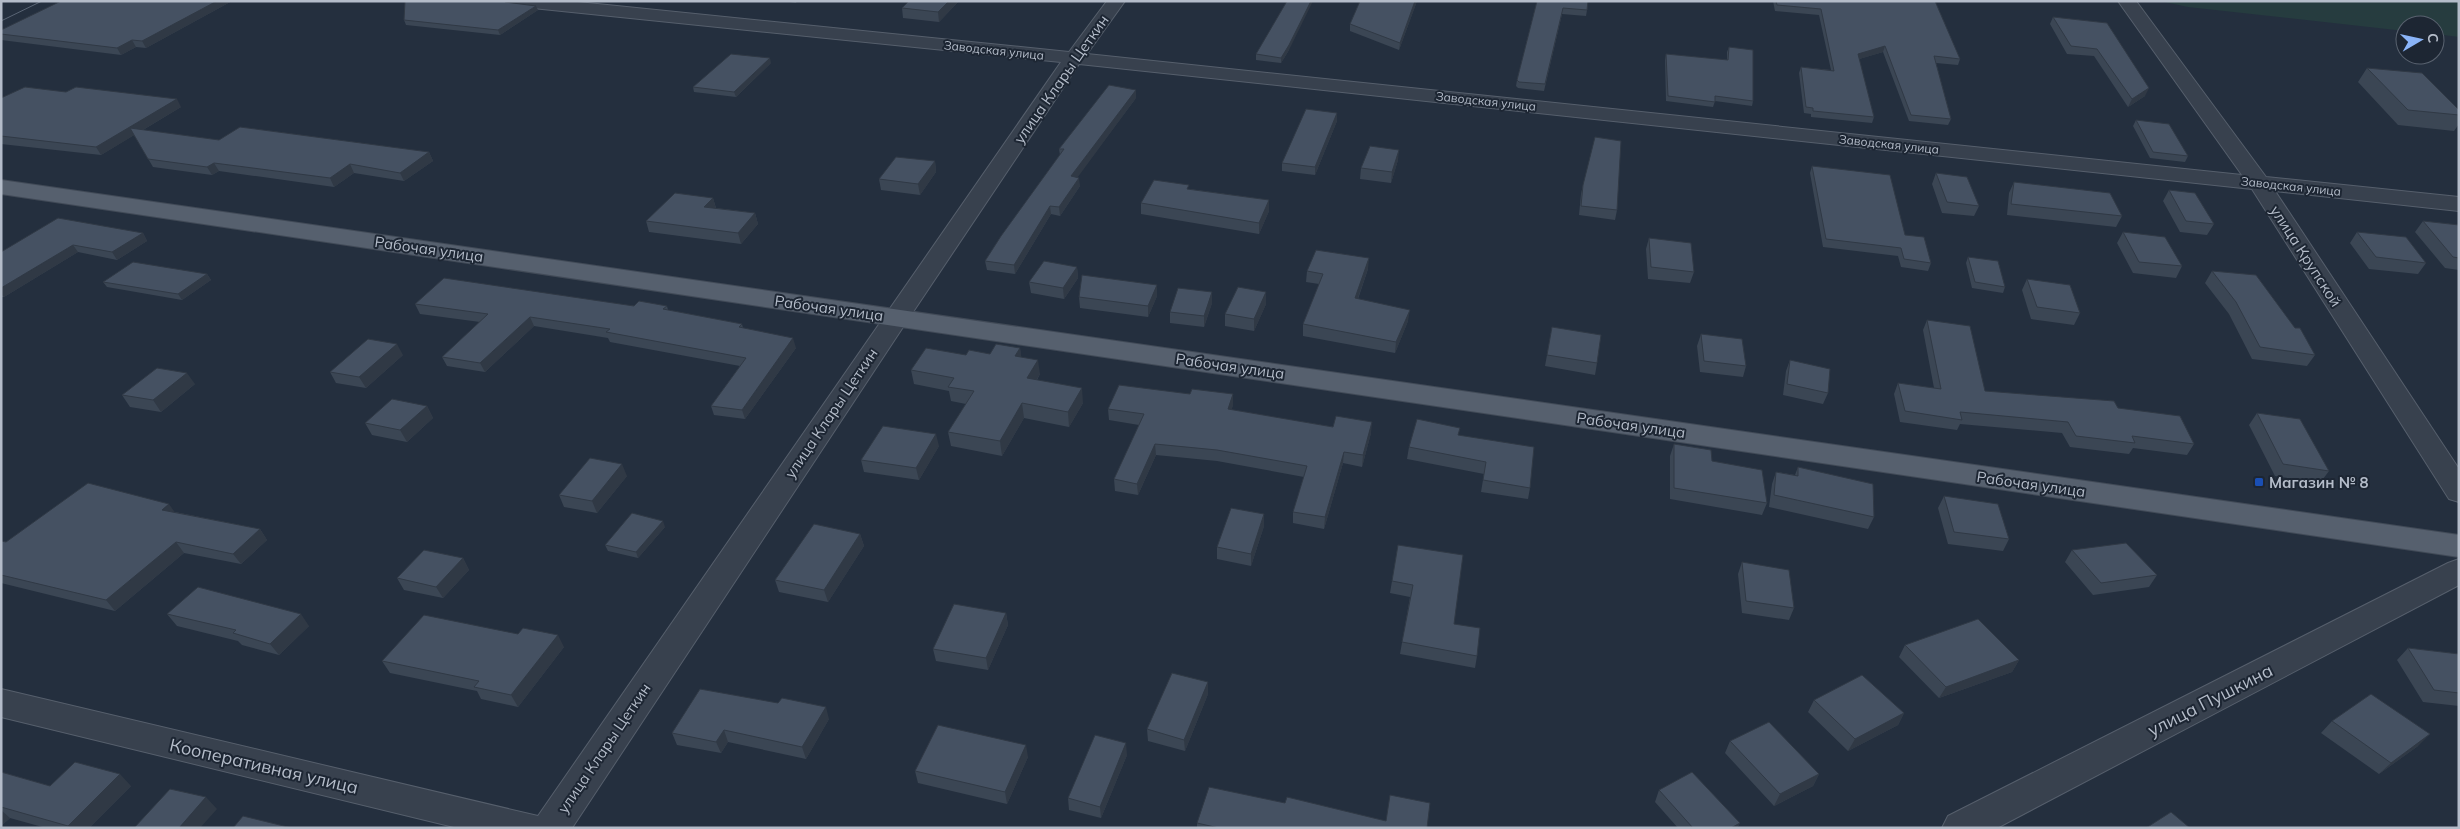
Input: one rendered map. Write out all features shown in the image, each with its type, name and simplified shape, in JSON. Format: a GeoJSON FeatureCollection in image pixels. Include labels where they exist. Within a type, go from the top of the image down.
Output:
{"type":"FeatureCollection","features":[{"type":"Feature","properties":{"kind":"main road","name":"Рабочая улица"},"geometry":{"type":"LineString","coordinates":[[1,187],[2459,546]]}},
{"type":"Feature","properties":{"kind":"street","name":"Заводская улица"},"geometry":{"type":"LineString","coordinates":[[513,1],[1074,58],[2459,204]]}},
{"type":"Feature","properties":{"kind":"street","name":"улица Клары Цеткин"},"geometry":{"type":"LineString","coordinates":[[551,828],[896,318],[1074,58],[1116,1]]}},
{"type":"Feature","properties":{"kind":"street","name":"улица Крупской"},"geometry":{"type":"LineString","coordinates":[[2127,1],[2259,183],[2459,492]]}},
{"type":"Feature","properties":{"kind":"street","name":"улица Пушкина"},"geometry":{"type":"LineString","coordinates":[[1961,828],[2459,571]]}},
{"type":"Feature","properties":{"kind":"street","name":"Кооперативная улица"},"geometry":{"type":"LineString","coordinates":[[1,703],[527,828]]}},
{"type":"Feature","properties":{"kind":"green space"},"geometry":{"type":"Polygon","coordinates":[[[2160,1],[2459,1],[2459,37],[2445,35],[2445,15],[2395,15],[2395,30],[2188,7],[2160,1]]]}},
{"type":"Feature","properties":{"kind":"building"},"geometry":{"type":"Polygon","coordinates":[[[61,1],[217,1],[142,41],[132,40],[117,48],[1,34],[1,30],[61,1]]]}},
{"type":"Feature","properties":{"kind":"building"},"geometry":{"type":"Polygon","coordinates":[[[405,1],[504,1],[536,6],[498,30],[404,20],[405,1]]]}},
{"type":"Feature","properties":{"kind":"building"},"geometry":{"type":"Polygon","coordinates":[[[909,1],[949,1],[938,12],[902,8],[909,1]]]}},
{"type":"Feature","properties":{"kind":"building"},"geometry":{"type":"Polygon","coordinates":[[[1287,1],[1311,1],[1281,58],[1256,54],[1287,1]]]}},
{"type":"Feature","properties":{"kind":"building"},"geometry":{"type":"Polygon","coordinates":[[[1360,1],[1415,1],[1400,43],[1350,24],[1360,1]]]}},
{"type":"Feature","properties":{"kind":"building"},"geometry":{"type":"Polygon","coordinates":[[[1537,1],[1588,1],[1587,10],[1563,8],[1545,84],[1519,82],[1517,80],[1537,1]]]}},
{"type":"Feature","properties":{"kind":"building"},"geometry":{"type":"Polygon","coordinates":[[[1776,1],[1935,1],[1960,59],[1934,56],[1951,119],[1911,115],[1885,46],[1858,54],[1874,117],[1813,111],[1813,108],[1806,107],[1801,67],[1834,71],[1821,9],[1777,5],[1776,1]]]}},
{"type":"Feature","properties":{"kind":"building"},"geometry":{"type":"Polygon","coordinates":[[[2053,17],[2107,23],[2149,88],[2132,99],[2097,49],[2071,46],[2053,17]]]}},
{"type":"Feature","properties":{"kind":"building"},"geometry":{"type":"Polygon","coordinates":[[[1729,47],[1753,50],[1753,101],[1715,96],[1715,102],[1668,96],[1666,54],[1728,60],[1729,47]]]}},
{"type":"Feature","properties":{"kind":"building"},"geometry":{"type":"Polygon","coordinates":[[[731,54],[770,58],[734,92],[693,87],[731,54]]]}},
{"type":"Feature","properties":{"kind":"building"},"geometry":{"type":"Polygon","coordinates":[[[2367,68],[2422,73],[2459,110],[2459,115],[2408,110],[2367,68]]]}},
{"type":"Feature","properties":{"kind":"building"},"geometry":{"type":"Polygon","coordinates":[[[1109,85],[1136,90],[1071,176],[1079,178],[1059,207],[1050,206],[1014,265],[985,261],[1064,149],[1059,149],[1109,85]]]}},
{"type":"Feature","properties":{"kind":"building"},"geometry":{"type":"Polygon","coordinates":[[[25,87],[66,92],[76,87],[177,99],[96,147],[1,136],[1,98],[25,87]]]}},
{"type":"Feature","properties":{"kind":"building"},"geometry":{"type":"Polygon","coordinates":[[[1306,109],[1337,113],[1315,167],[1282,163],[1306,109]]]}},
{"type":"Feature","properties":{"kind":"building"},"geometry":{"type":"Polygon","coordinates":[[[2136,120],[2169,124],[2188,156],[2153,152],[2136,120]]]}},
{"type":"Feature","properties":{"kind":"building"},"geometry":{"type":"Polygon","coordinates":[[[240,127],[429,152],[400,173],[350,164],[330,178],[214,163],[207,167],[148,159],[130,128],[219,140],[240,127]]]}},
{"type":"Feature","properties":{"kind":"building"},"geometry":{"type":"Polygon","coordinates":[[[1595,137],[1621,141],[1617,210],[1581,206],[1583,185],[1595,137]]]}},
{"type":"Feature","properties":{"kind":"building"},"geometry":{"type":"Polygon","coordinates":[[[1370,146],[1399,150],[1392,172],[1361,168],[1370,146]]]}},
{"type":"Feature","properties":{"kind":"building"},"geometry":{"type":"Polygon","coordinates":[[[896,157],[935,161],[918,184],[879,179],[896,157]]]}},
{"type":"Feature","properties":{"kind":"building"},"geometry":{"type":"Polygon","coordinates":[[[1812,166],[1890,175],[1905,235],[1924,237],[1931,263],[1904,259],[1901,248],[1826,239],[1812,166]]]}},
{"type":"Feature","properties":{"kind":"building"},"geometry":{"type":"Polygon","coordinates":[[[1936,173],[1967,177],[1979,206],[1947,202],[1936,173]]]}},
{"type":"Feature","properties":{"kind":"building"},"geometry":{"type":"Polygon","coordinates":[[[1154,180],[1189,185],[1187,189],[1269,200],[1259,223],[1141,203],[1154,180]]]}},
{"type":"Feature","properties":{"kind":"building"},"geometry":{"type":"Polygon","coordinates":[[[2014,182],[2110,193],[2122,216],[2011,204],[2014,182]]]}},
{"type":"Feature","properties":{"kind":"building"},"geometry":{"type":"Polygon","coordinates":[[[2169,190],[2195,193],[2214,224],[2186,221],[2169,190]]]}},
{"type":"Feature","properties":{"kind":"building"},"geometry":{"type":"Polygon","coordinates":[[[675,193],[713,198],[704,207],[755,213],[738,233],[646,221],[675,193]]]}},
{"type":"Feature","properties":{"kind":"building"},"geometry":{"type":"Polygon","coordinates":[[[58,218],[143,233],[112,252],[73,245],[1,288],[1,252],[58,218]]]}},
{"type":"Feature","properties":{"kind":"building"},"geometry":{"type":"Polygon","coordinates":[[[2423,221],[2459,225],[2459,258],[2453,257],[2423,221]]]}},
{"type":"Feature","properties":{"kind":"building"},"geometry":{"type":"Polygon","coordinates":[[[2123,232],[2165,237],[2182,266],[2139,262],[2123,232]]]}},
{"type":"Feature","properties":{"kind":"building"},"geometry":{"type":"Polygon","coordinates":[[[2357,232],[2406,237],[2426,263],[2376,257],[2357,232]]]}},
{"type":"Feature","properties":{"kind":"building"},"geometry":{"type":"Polygon","coordinates":[[[1649,238],[1691,243],[1694,272],[1651,267],[1649,238]]]}},
{"type":"Feature","properties":{"kind":"building"},"geometry":{"type":"Polygon","coordinates":[[[1316,250],[1369,258],[1355,298],[1410,310],[1396,342],[1303,324],[1323,274],[1307,271],[1316,250]]]}},
{"type":"Feature","properties":{"kind":"building"},"geometry":{"type":"Polygon","coordinates":[[[1968,257],[1998,261],[2005,287],[1975,282],[1968,257]]]}},
{"type":"Feature","properties":{"kind":"building"},"geometry":{"type":"Polygon","coordinates":[[[1044,261],[1077,267],[1063,288],[1029,282],[1044,261]]]}},
{"type":"Feature","properties":{"kind":"building"},"geometry":{"type":"Polygon","coordinates":[[[133,262],[207,274],[178,294],[103,282],[133,262]]]}},
{"type":"Feature","properties":{"kind":"building"},"geometry":{"type":"Polygon","coordinates":[[[2212,271],[2256,275],[2295,328],[2300,328],[2315,355],[2260,347],[2236,302],[2212,271]]]}},
{"type":"Feature","properties":{"kind":"building"},"geometry":{"type":"Polygon","coordinates":[[[1082,275],[1157,285],[1148,306],[1079,297],[1082,275]]]}},
{"type":"Feature","properties":{"kind":"building"},"geometry":{"type":"Polygon","coordinates":[[[444,278],[634,306],[639,301],[667,306],[663,309],[742,324],[739,327],[793,338],[742,410],[711,406],[746,358],[606,332],[610,329],[530,317],[480,363],[442,357],[488,314],[415,304],[444,278]]]}},
{"type":"Feature","properties":{"kind":"building"},"geometry":{"type":"Polygon","coordinates":[[[2027,279],[2070,285],[2080,313],[2037,307],[2027,279]]]}},
{"type":"Feature","properties":{"kind":"building"},"geometry":{"type":"Polygon","coordinates":[[[1238,287],[1266,292],[1254,319],[1225,314],[1238,287]]]}},
{"type":"Feature","properties":{"kind":"building"},"geometry":{"type":"Polygon","coordinates":[[[1178,288],[1212,292],[1204,316],[1170,312],[1178,288]]]}},
{"type":"Feature","properties":{"kind":"building"},"geometry":{"type":"Polygon","coordinates":[[[1927,320],[1970,326],[1985,391],[2114,401],[2118,408],[2180,416],[2194,444],[2132,436],[2135,443],[2076,436],[2068,422],[1960,412],[1962,420],[1905,411],[1898,383],[1941,389],[1927,320]]]}},
{"type":"Feature","properties":{"kind":"building"},"geometry":{"type":"Polygon","coordinates":[[[1552,327],[1601,335],[1597,363],[1547,355],[1552,327]]]}},
{"type":"Feature","properties":{"kind":"building"},"geometry":{"type":"Polygon","coordinates":[[[1701,334],[1742,339],[1746,366],[1704,361],[1701,334]]]}},
{"type":"Feature","properties":{"kind":"building"},"geometry":{"type":"Polygon","coordinates":[[[368,339],[397,344],[359,377],[330,372],[368,339]]]}},
{"type":"Feature","properties":{"kind":"building"},"geometry":{"type":"Polygon","coordinates":[[[996,344],[1020,348],[1015,356],[1038,360],[1027,378],[1082,388],[1068,412],[1022,403],[1000,441],[948,432],[974,391],[948,387],[954,378],[911,370],[926,348],[966,355],[969,350],[990,354],[996,344]]]}},
{"type":"Feature","properties":{"kind":"building"},"geometry":{"type":"Polygon","coordinates":[[[1790,360],[1830,369],[1828,393],[1787,384],[1790,360]]]}},
{"type":"Feature","properties":{"kind":"building"},"geometry":{"type":"Polygon","coordinates":[[[157,368],[187,373],[153,400],[122,395],[157,368]]]}},
{"type":"Feature","properties":{"kind":"building"},"geometry":{"type":"Polygon","coordinates":[[[1119,385],[1190,394],[1192,389],[1233,394],[1228,409],[1333,427],[1336,416],[1372,422],[1363,455],[1344,452],[1325,517],[1293,512],[1307,466],[1217,450],[1155,444],[1137,484],[1114,479],[1144,414],[1108,409],[1119,385]]]}},
{"type":"Feature","properties":{"kind":"building"},"geometry":{"type":"Polygon","coordinates":[[[392,399],[427,406],[400,430],[365,423],[392,399]]]}},
{"type":"Feature","properties":{"kind":"building"},"geometry":{"type":"Polygon","coordinates":[[[2257,413],[2300,419],[2329,471],[2283,464],[2257,413]]]}},
{"type":"Feature","properties":{"kind":"building"},"geometry":{"type":"Polygon","coordinates":[[[1417,419],[1460,428],[1458,435],[1534,447],[1530,488],[1483,480],[1486,462],[1409,447],[1417,419]]]}},
{"type":"Feature","properties":{"kind":"building"},"geometry":{"type":"Polygon","coordinates":[[[883,426],[936,434],[916,468],[861,460],[883,426]]]}},
{"type":"Feature","properties":{"kind":"building"},"geometry":{"type":"Polygon","coordinates":[[[1674,444],[1711,450],[1712,461],[1762,470],[1767,503],[1674,488],[1674,444]]]}},
{"type":"Feature","properties":{"kind":"building"},"geometry":{"type":"Polygon","coordinates":[[[590,458],[622,464],[592,501],[559,495],[590,458]]]}},
{"type":"Feature","properties":{"kind":"building"},"geometry":{"type":"Polygon","coordinates":[[[1798,467],[1873,484],[1874,517],[1774,495],[1776,472],[1798,476],[1798,467]]]}},
{"type":"Feature","properties":{"kind":"building"},"geometry":{"type":"Polygon","coordinates":[[[88,483],[169,504],[162,510],[260,529],[233,554],[176,542],[106,600],[1,575],[1,541],[6,542],[88,483]]]}},
{"type":"Feature","properties":{"kind":"building"},"geometry":{"type":"Polygon","coordinates":[[[1944,496],[1998,504],[2009,539],[1954,532],[1944,496]]]}},
{"type":"Feature","properties":{"kind":"building"},"geometry":{"type":"Polygon","coordinates":[[[1231,508],[1264,514],[1251,554],[1217,547],[1231,508]]]}},
{"type":"Feature","properties":{"kind":"building"},"geometry":{"type":"Polygon","coordinates":[[[632,513],[663,521],[636,552],[605,545],[632,513]]]}},
{"type":"Feature","properties":{"kind":"building"},"geometry":{"type":"Polygon","coordinates":[[[814,524],[860,534],[824,590],[775,580],[814,524]]]}},
{"type":"Feature","properties":{"kind":"building"},"geometry":{"type":"Polygon","coordinates":[[[2126,543],[2157,575],[2101,583],[2072,550],[2126,543]]]}},
{"type":"Feature","properties":{"kind":"building"},"geometry":{"type":"Polygon","coordinates":[[[1398,545],[1463,555],[1454,624],[1480,628],[1477,656],[1402,642],[1413,585],[1392,581],[1398,545]]]}},
{"type":"Feature","properties":{"kind":"building"},"geometry":{"type":"Polygon","coordinates":[[[424,550],[463,558],[436,587],[397,578],[424,550]]]}},
{"type":"Feature","properties":{"kind":"building"},"geometry":{"type":"Polygon","coordinates":[[[1742,562],[1789,570],[1794,608],[1746,601],[1742,562]]]}},
{"type":"Feature","properties":{"kind":"building"},"geometry":{"type":"Polygon","coordinates":[[[198,587],[301,614],[270,644],[233,633],[236,630],[167,614],[198,587]]]}},
{"type":"Feature","properties":{"kind":"building"},"geometry":{"type":"Polygon","coordinates":[[[954,604],[1006,613],[986,658],[933,649],[954,604]]]}},
{"type":"Feature","properties":{"kind":"building"},"geometry":{"type":"Polygon","coordinates":[[[424,615],[518,634],[523,628],[558,635],[511,695],[474,687],[479,681],[382,661],[424,615]]]}},
{"type":"Feature","properties":{"kind":"building"},"geometry":{"type":"Polygon","coordinates":[[[1978,619],[2019,660],[1946,687],[1905,645],[1978,619]]]}},
{"type":"Feature","properties":{"kind":"building"},"geometry":{"type":"Polygon","coordinates":[[[2408,648],[2459,654],[2459,693],[2434,690],[2408,648]]]}},
{"type":"Feature","properties":{"kind":"building"},"geometry":{"type":"Polygon","coordinates":[[[1172,673],[1208,682],[1184,740],[1147,729],[1172,673]]]}},
{"type":"Feature","properties":{"kind":"building"},"geometry":{"type":"Polygon","coordinates":[[[1862,675],[1904,713],[1855,739],[1814,700],[1862,675]]]}},
{"type":"Feature","properties":{"kind":"building"},"geometry":{"type":"Polygon","coordinates":[[[700,689],[778,703],[782,698],[826,707],[802,747],[724,730],[716,742],[672,733],[700,689]]]}},
{"type":"Feature","properties":{"kind":"building"},"geometry":{"type":"Polygon","coordinates":[[[2371,694],[2430,734],[2391,763],[2332,721],[2371,694]]]}},
{"type":"Feature","properties":{"kind":"building"},"geometry":{"type":"Polygon","coordinates":[[[1769,722],[1819,774],[1780,794],[1730,741],[1769,722]]]}},
{"type":"Feature","properties":{"kind":"building"},"geometry":{"type":"Polygon","coordinates":[[[938,725],[1026,745],[1005,792],[915,771],[938,725]]]}},
{"type":"Feature","properties":{"kind":"building"},"geometry":{"type":"Polygon","coordinates":[[[1095,735],[1126,743],[1100,807],[1068,798],[1095,735]]]}},
{"type":"Feature","properties":{"kind":"building"},"geometry":{"type":"Polygon","coordinates":[[[75,762],[120,774],[68,826],[1,807],[1,772],[50,786],[75,762]]]}},
{"type":"Feature","properties":{"kind":"building"},"geometry":{"type":"Polygon","coordinates":[[[1692,772],[1740,823],[1731,828],[1693,828],[1659,790],[1692,772]]]}},
{"type":"Feature","properties":{"kind":"building"},"geometry":{"type":"Polygon","coordinates":[[[1209,787],[1285,803],[1287,797],[1386,821],[1390,795],[1430,803],[1427,828],[1219,828],[1197,823],[1209,787]]]}},
{"type":"Feature","properties":{"kind":"building"},"geometry":{"type":"Polygon","coordinates":[[[170,789],[206,797],[179,828],[134,828],[170,789]]]}},
{"type":"Feature","properties":{"kind":"building"},"geometry":{"type":"Polygon","coordinates":[[[2171,812],[2190,828],[2146,828],[2171,812]]]}},
{"type":"Feature","properties":{"kind":"building"},"geometry":{"type":"Polygon","coordinates":[[[243,816],[292,828],[233,828],[243,816]]]}},
{"type":"Feature","properties":{"kind":"tram line"},"geometry":{"type":"LineString","coordinates":[[1,21],[42,1]]}},
{"type":"Feature","properties":{"kind":"place","name":"Магазин № 8"},"geometry":{"type":"Point","coordinates":[2259,482]}}]}
